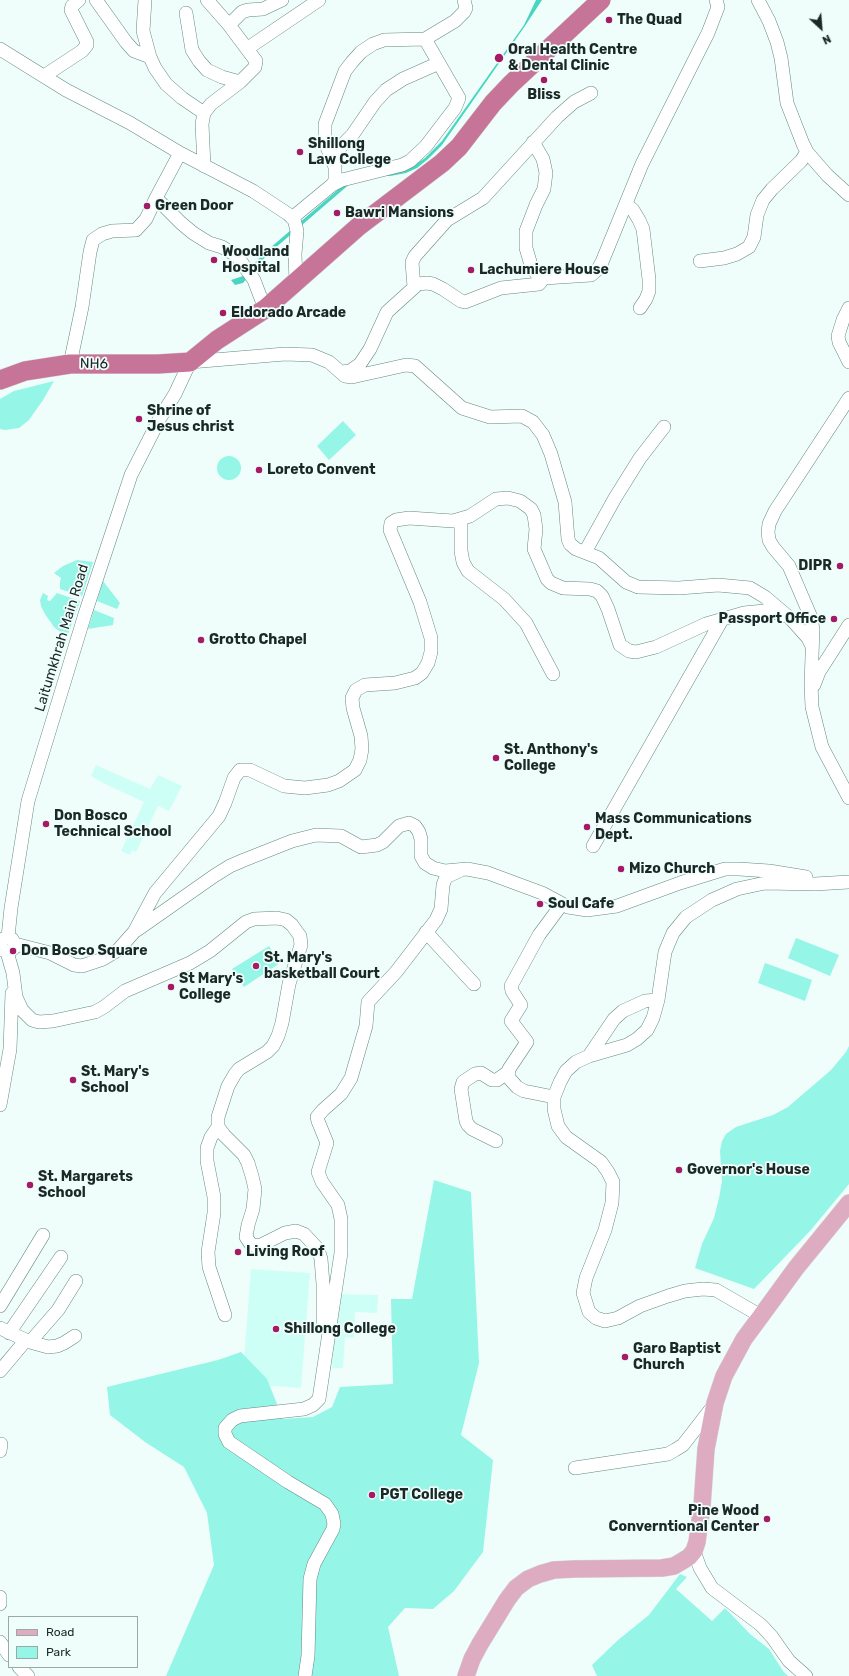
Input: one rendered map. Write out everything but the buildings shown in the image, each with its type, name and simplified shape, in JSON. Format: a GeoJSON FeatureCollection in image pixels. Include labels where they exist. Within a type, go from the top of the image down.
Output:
{"type":"FeatureCollection","features":[{"type":"Feature","properties":{"kind":"highway"},"geometry":{"type":"LineString","coordinates":[[190,362],[217,340],[265,309],[359,226],[442,163],[459,147],[493,103],[511,84],[601,0]]}},
{"type":"Feature","properties":{"kind":"highway","name":"NH6"},"geometry":{"type":"LineString","coordinates":[[0,380],[25,371],[70,364],[158,364],[190,362]]}},
{"type":"Feature","properties":{"kind":"main road"},"geometry":{"type":"LineString","coordinates":[[466,1676],[472,1658],[507,1600],[516,1588],[528,1579],[540,1574],[561,1570],[635,1570],[674,1566],[689,1557],[694,1551],[697,1542],[702,1506],[706,1449],[715,1403],[724,1376],[744,1339],[796,1268],[849,1203]]}},
{"type":"Feature","properties":{"kind":"street"},"geometry":{"type":"LineString","coordinates":[[44,76],[85,48],[87,42],[71,10],[72,6],[79,0]]}},
{"type":"Feature","properties":{"kind":"street"},"geometry":{"type":"LineString","coordinates":[[96,0],[134,51],[150,57]]}},
{"type":"Feature","properties":{"kind":"street"},"geometry":{"type":"LineString","coordinates":[[145,0],[143,31],[150,57],[155,68],[166,84],[182,98],[204,113]]}},
{"type":"Feature","properties":{"kind":"street"},"geometry":{"type":"LineString","coordinates":[[204,166],[202,124],[204,113],[212,104],[240,82],[255,67],[256,61],[248,48],[207,0]]}},
{"type":"Feature","properties":{"kind":"street"},"geometry":{"type":"LineString","coordinates":[[229,25],[242,12],[263,9],[282,0]]}},
{"type":"Feature","properties":{"kind":"street"},"geometry":{"type":"LineString","coordinates":[[248,48],[319,0]]}},
{"type":"Feature","properties":{"kind":"street"},"geometry":{"type":"LineString","coordinates":[[332,185],[336,175],[325,136],[325,124],[345,71],[361,52],[373,44],[384,40],[425,39],[455,20],[464,12],[466,8],[464,0]]}},
{"type":"Feature","properties":{"kind":"street"},"geometry":{"type":"LineString","coordinates":[[533,142],[543,159],[546,168],[546,181],[526,231],[526,248],[533,270],[540,277],[544,278],[591,275],[598,269],[607,252],[642,164],[708,33],[718,7],[716,0]]}},
{"type":"Feature","properties":{"kind":"street"},"geometry":{"type":"LineString","coordinates":[[758,0],[770,21],[777,42],[790,113],[807,152],[827,175],[849,195]]}},
{"type":"Feature","properties":{"kind":"street"},"geometry":{"type":"LineString","coordinates":[[186,13],[192,50],[199,61],[208,70],[222,77],[240,82]]}},
{"type":"Feature","properties":{"kind":"street"},"geometry":{"type":"LineString","coordinates":[[296,282],[294,223],[332,185],[337,182],[402,165],[410,161],[426,146],[458,102],[458,98],[425,39]]}},
{"type":"Feature","properties":{"kind":"street"},"geometry":{"type":"LineString","coordinates":[[0,49],[44,76],[130,123],[180,153],[253,192],[294,223]]}},
{"type":"Feature","properties":{"kind":"street"},"geometry":{"type":"LineString","coordinates":[[331,157],[353,134],[375,102],[386,90],[403,79],[439,63]]}},
{"type":"Feature","properties":{"kind":"street"},"geometry":{"type":"LineString","coordinates":[[414,287],[412,262],[422,247],[450,217],[483,198],[513,167],[533,142],[574,102],[591,93]]}},
{"type":"Feature","properties":{"kind":"street"},"geometry":{"type":"LineString","coordinates":[[700,261],[724,258],[737,254],[749,246],[754,237],[757,215],[762,200],[801,162],[807,152]]}},
{"type":"Feature","properties":{"kind":"street"},"geometry":{"type":"LineString","coordinates":[[70,364],[82,307],[90,252],[94,240],[102,234],[112,231],[136,230],[146,219],[180,153]]}},
{"type":"Feature","properties":{"kind":"street"},"geometry":{"type":"LineString","coordinates":[[156,198],[180,223],[193,233],[209,243],[233,252],[243,262],[254,280],[265,309]]}},
{"type":"Feature","properties":{"kind":"street"},"geometry":{"type":"LineString","coordinates":[[626,204],[633,210],[639,220],[643,229],[646,246],[649,291],[640,308]]}},
{"type":"Feature","properties":{"kind":"street"},"geometry":{"type":"LineString","coordinates":[[341,372],[350,371],[360,364],[370,349],[387,312],[414,287],[422,283],[433,284],[443,288],[461,301],[465,302],[501,288],[539,284],[544,278]]}},
{"type":"Feature","properties":{"kind":"street"},"geometry":{"type":"LineString","coordinates":[[849,308],[838,336],[839,342],[849,362]]}},
{"type":"Feature","properties":{"kind":"street"},"geometry":{"type":"LineString","coordinates":[[190,362],[285,354],[312,355],[329,362],[345,376],[352,377],[406,365],[415,366],[462,408],[490,417],[522,416],[533,422],[547,443],[562,487],[565,502],[568,539],[570,544],[576,549],[600,558],[632,586],[648,588],[680,588],[718,585],[750,588],[765,597],[791,619],[808,638],[812,646]]}},
{"type":"Feature","properties":{"kind":"street","name":"Laitumkhrah Main Road"},"geometry":{"type":"LineString","coordinates":[[4,946],[28,801],[85,614],[131,475],[146,444],[175,394],[190,362]]}},
{"type":"Feature","properties":{"kind":"street"},"geometry":{"type":"LineString","coordinates":[[849,398],[775,511],[769,524],[769,540],[789,566],[813,623],[811,684],[812,707],[822,747],[849,798]]}},
{"type":"Feature","properties":{"kind":"street"},"geometry":{"type":"LineString","coordinates":[[585,552],[615,498],[636,465],[664,427]]}},
{"type":"Feature","properties":{"kind":"street"},"geometry":{"type":"LineString","coordinates":[[225,1315],[208,1267],[208,1252],[214,1213],[214,1197],[207,1161],[207,1148],[211,1137],[218,1126],[218,1117],[228,1086],[235,1074],[239,1069],[267,1052],[278,1036],[282,1023],[289,984],[301,946],[300,936],[292,925],[286,920],[264,918],[250,921],[210,951],[190,963],[125,991],[95,1012],[54,1021],[39,1022],[27,1016],[18,1004],[13,973],[4,946],[50,953],[74,965],[82,966],[92,964],[118,950],[134,932],[155,893],[219,816],[234,778],[240,770],[250,770],[284,786],[305,788],[328,785],[347,776],[355,770],[360,760],[362,749],[361,736],[353,708],[352,698],[356,690],[365,685],[395,683],[415,678],[422,673],[428,663],[431,652],[431,638],[428,628],[407,569],[390,530],[391,524],[402,518],[445,522],[461,520],[502,497],[514,499],[526,505],[534,515],[536,529],[534,549],[547,579],[551,583],[563,588],[590,589],[597,591],[602,596],[608,609],[620,645],[623,649],[629,651],[636,652],[656,647],[689,631],[723,618],[755,611],[777,613],[791,619]]}},
{"type":"Feature","properties":{"kind":"street"},"geometry":{"type":"LineString","coordinates":[[461,520],[461,551],[463,562],[468,571],[504,599],[526,623],[553,674]]}},
{"type":"Feature","properties":{"kind":"street"},"geometry":{"type":"LineString","coordinates":[[593,846],[723,618]]}},
{"type":"Feature","properties":{"kind":"street"},"geometry":{"type":"LineString","coordinates":[[812,707],[813,687],[819,672],[849,625]]}},
{"type":"Feature","properties":{"kind":"street"},"geometry":{"type":"LineString","coordinates":[[134,932],[230,866],[292,841],[316,835],[341,836],[361,846],[377,845],[383,842],[399,826],[409,823],[415,826],[419,832],[421,839],[421,856],[425,863],[438,870],[476,870],[488,873],[542,893],[562,904],[587,910],[607,909],[714,872],[733,869],[776,872],[831,883]]}},
{"type":"Feature","properties":{"kind":"street"},"geometry":{"type":"LineString","coordinates":[[305,1676],[308,1656],[310,1579],[314,1564],[333,1529],[334,1524],[332,1514],[325,1504],[288,1482],[232,1445],[227,1439],[224,1431],[230,1422],[240,1416],[299,1410],[313,1405],[320,1395],[329,1325],[340,1265],[341,1234],[338,1205],[322,1182],[318,1172],[327,1143],[318,1121],[318,1117],[323,1110],[341,1094],[351,1078],[366,1026],[368,1002],[396,972],[436,920],[441,909],[443,885],[446,877],[461,870]]}},
{"type":"Feature","properties":{"kind":"street"},"geometry":{"type":"LineString","coordinates":[[761,1316],[716,1290],[703,1289],[685,1291],[668,1296],[640,1306],[618,1318],[605,1321],[596,1318],[589,1312],[583,1294],[586,1278],[604,1230],[612,1203],[613,1182],[601,1162],[566,1137],[558,1126],[554,1109],[554,1097],[566,1071],[576,1062],[589,1056],[627,1045],[647,1030],[653,1018],[658,1000],[665,952],[673,933],[686,917],[712,900],[737,890],[765,883],[849,882]]}},
{"type":"Feature","properties":{"kind":"street"},"geometry":{"type":"LineString","coordinates":[[496,1142],[472,1129],[468,1125],[461,1089],[463,1082],[475,1074],[481,1073],[492,1080],[497,1080],[508,1072],[527,1042],[511,1021],[521,1005],[512,991],[511,986],[539,935],[562,904]]}},
{"type":"Feature","properties":{"kind":"street"},"geometry":{"type":"LineString","coordinates":[[426,932],[474,984]]}},
{"type":"Feature","properties":{"kind":"street"},"geometry":{"type":"LineString","coordinates":[[0,1105],[10,1049],[13,973]]}},
{"type":"Feature","properties":{"kind":"street"},"geometry":{"type":"LineString","coordinates":[[589,1056],[614,1019],[623,1011],[645,1001],[658,1000]]}},
{"type":"Feature","properties":{"kind":"street"},"geometry":{"type":"LineString","coordinates":[[508,1072],[511,1081],[524,1091],[554,1097]]}},
{"type":"Feature","properties":{"kind":"street"},"geometry":{"type":"LineString","coordinates":[[218,1126],[224,1135],[244,1155],[252,1176],[255,1189],[253,1208],[246,1236],[250,1243],[255,1246],[261,1245],[285,1233],[296,1231],[304,1234],[318,1249],[321,1259],[323,1284],[323,1341],[326,1357]]}},
{"type":"Feature","properties":{"kind":"street"},"geometry":{"type":"LineString","coordinates":[[0,1306],[43,1235]]}},
{"type":"Feature","properties":{"kind":"street"},"geometry":{"type":"LineString","coordinates":[[61,1257],[5,1330],[28,1341],[48,1346],[57,1346],[75,1336]]}},
{"type":"Feature","properties":{"kind":"street"},"geometry":{"type":"LineString","coordinates":[[0,1371],[58,1310],[76,1281]]}},
{"type":"Feature","properties":{"kind":"street"},"geometry":{"type":"LineString","coordinates":[[575,1468],[668,1454],[682,1445],[715,1403]]}},
{"type":"Feature","properties":{"kind":"street"},"geometry":{"type":"LineString","coordinates":[[694,1551],[700,1568],[712,1588],[761,1625],[776,1641],[789,1661],[806,1676]]}},
{"type":"Feature","properties":{"kind":"street"},"geometry":{"type":"LineString","coordinates":[[0,1597],[0,1604]]}},
{"type":"Feature","properties":{"kind":"street"},"geometry":{"type":"LineString","coordinates":[[0,1642],[8,1654]]}},
{"type":"Feature","properties":{"kind":"street"},"geometry":{"type":"LineString","coordinates":[[20,1668],[28,1676]]}},
{"type":"Feature","properties":{"kind":"shaded area"},"geometry":{"type":"Polygon","coordinates":[[[536,0],[542,0],[442,145],[428,159],[417,168],[406,173],[390,176],[377,175],[352,182],[267,255],[243,283],[235,285],[231,280],[243,276],[263,254],[348,181],[377,173],[407,170],[425,158],[442,141],[524,25],[536,0]]]}},
{"type":"Feature","properties":{"kind":"shaded area"},"geometry":{"type":"Polygon","coordinates":[[[96,765],[150,789],[158,775],[182,786],[169,811],[158,806],[136,852],[132,850],[130,855],[121,851],[144,802],[91,776],[96,765]]]}},
{"type":"Feature","properties":{"kind":"shaded area","name":"Shillong College"},"geometry":{"type":"Polygon","coordinates":[[[251,1269],[310,1273],[301,1388],[242,1384],[251,1269]]]}},
{"type":"Feature","properties":{"kind":"shaded area"},"geometry":{"type":"Polygon","coordinates":[[[335,1294],[378,1295],[377,1313],[355,1312],[354,1338],[345,1337],[343,1368],[332,1368],[335,1294]]]}},
{"type":"Feature","properties":{"kind":"green space"},"geometry":{"type":"Polygon","coordinates":[[[54,381],[29,420],[19,428],[5,430],[0,429],[0,399],[14,391],[54,381]]]}},
{"type":"Feature","properties":{"kind":"green space"},"geometry":{"type":"Polygon","coordinates":[[[343,421],[356,435],[329,460],[317,446],[343,421]]]}},
{"type":"Feature","properties":{"kind":"green space"},"geometry":{"type":"Polygon","coordinates":[[[229,456],[237,460],[241,468],[237,476],[229,480],[221,476],[217,468],[221,460],[229,456]]]}},
{"type":"Feature","properties":{"kind":"green space"},"geometry":{"type":"Polygon","coordinates":[[[77,560],[93,562],[82,596],[60,589],[61,578],[54,573],[63,566],[77,560]]]}},
{"type":"Feature","properties":{"kind":"green space"},"geometry":{"type":"Polygon","coordinates":[[[103,581],[120,603],[117,609],[97,601],[103,581]]]}},
{"type":"Feature","properties":{"kind":"green space"},"geometry":{"type":"Polygon","coordinates":[[[43,593],[48,596],[47,600],[50,601],[57,593],[80,601],[67,637],[54,627],[45,614],[40,600],[43,593]]]}},
{"type":"Feature","properties":{"kind":"green space"},"geometry":{"type":"Polygon","coordinates":[[[94,610],[114,618],[113,625],[88,629],[94,610]]]}},
{"type":"Feature","properties":{"kind":"green space"},"geometry":{"type":"Polygon","coordinates":[[[796,938],[839,955],[830,976],[788,958],[796,938]]]}},
{"type":"Feature","properties":{"kind":"green space","name":"St. Mary's basketball Court"},"geometry":{"type":"Polygon","coordinates":[[[269,946],[280,963],[244,987],[232,969],[269,946]]]}},
{"type":"Feature","properties":{"kind":"green space"},"geometry":{"type":"Polygon","coordinates":[[[765,963],[812,980],[805,1001],[758,983],[765,963]]]}},
{"type":"Feature","properties":{"kind":"green space"},"geometry":{"type":"Polygon","coordinates":[[[849,1046],[849,1184],[810,1231],[754,1289],[695,1268],[702,1244],[714,1218],[719,1198],[722,1181],[720,1151],[722,1141],[726,1134],[736,1127],[773,1115],[788,1107],[831,1070],[849,1046]]]}},
{"type":"Feature","properties":{"kind":"green space"},"geometry":{"type":"Polygon","coordinates":[[[434,1180],[471,1192],[479,1363],[461,1435],[493,1460],[483,1552],[454,1591],[433,1609],[405,1608],[388,1627],[399,1676],[166,1676],[214,1565],[207,1513],[184,1467],[145,1442],[110,1415],[107,1387],[218,1360],[241,1352],[267,1379],[283,1419],[313,1417],[332,1407],[340,1387],[393,1384],[391,1299],[412,1299],[434,1180]]]}},
{"type":"Feature","properties":{"kind":"green space"},"geometry":{"type":"Polygon","coordinates":[[[680,1574],[687,1577],[676,1589],[712,1621],[725,1608],[750,1634],[769,1649],[783,1671],[788,1676],[597,1676],[592,1665],[618,1640],[649,1615],[680,1574]]]}},
{"type":"Feature","properties":{"kind":"place","name":"The Quad"},"geometry":{"type":"Point","coordinates":[609,20]}},
{"type":"Feature","properties":{"kind":"place","name":"Oral Health Centre & Dental Clinic"},"geometry":{"type":"Point","coordinates":[499,58]}},
{"type":"Feature","properties":{"kind":"place","name":"Bliss"},"geometry":{"type":"Point","coordinates":[544,80]}},
{"type":"Feature","properties":{"kind":"place","name":"Shillong Law College"},"geometry":{"type":"Point","coordinates":[300,152]}},
{"type":"Feature","properties":{"kind":"place","name":"Green Door"},"geometry":{"type":"Point","coordinates":[147,206]}},
{"type":"Feature","properties":{"kind":"place","name":"Bawri Mansions"},"geometry":{"type":"Point","coordinates":[337,213]}},
{"type":"Feature","properties":{"kind":"place","name":"Woodland Hospital"},"geometry":{"type":"Point","coordinates":[214,260]}},
{"type":"Feature","properties":{"kind":"place","name":"Lachumiere House"},"geometry":{"type":"Point","coordinates":[471,270]}},
{"type":"Feature","properties":{"kind":"place","name":"Eldorado Arcade"},"geometry":{"type":"Point","coordinates":[223,313]}},
{"type":"Feature","properties":{"kind":"place","name":"Shrine of Jesus christ"},"geometry":{"type":"Point","coordinates":[139,419]}},
{"type":"Feature","properties":{"kind":"place","name":"Loreto Convent"},"geometry":{"type":"Point","coordinates":[259,470]}},
{"type":"Feature","properties":{"kind":"place","name":"DIPR"},"geometry":{"type":"Point","coordinates":[840,566]}},
{"type":"Feature","properties":{"kind":"place","name":"Passport Office"},"geometry":{"type":"Point","coordinates":[834,619]}},
{"type":"Feature","properties":{"kind":"place","name":"Grotto Chapel"},"geometry":{"type":"Point","coordinates":[201,640]}},
{"type":"Feature","properties":{"kind":"place","name":"St. Anthony's College"},"geometry":{"type":"Point","coordinates":[496,758]}},
{"type":"Feature","properties":{"kind":"place","name":"Don Bosco Technical School"},"geometry":{"type":"Point","coordinates":[46,824]}},
{"type":"Feature","properties":{"kind":"place","name":"Mass Communications Dept."},"geometry":{"type":"Point","coordinates":[587,827]}},
{"type":"Feature","properties":{"kind":"place","name":"Mizo Church"},"geometry":{"type":"Point","coordinates":[621,869]}},
{"type":"Feature","properties":{"kind":"place","name":"Soul Cafe"},"geometry":{"type":"Point","coordinates":[540,904]}},
{"type":"Feature","properties":{"kind":"place","name":"Don Bosco Square"},"geometry":{"type":"Point","coordinates":[13,951]}},
{"type":"Feature","properties":{"kind":"place","name":"St. Mary's basketball Court"},"geometry":{"type":"Point","coordinates":[256,966]}},
{"type":"Feature","properties":{"kind":"place","name":"St Mary's College"},"geometry":{"type":"Point","coordinates":[171,987]}},
{"type":"Feature","properties":{"kind":"place","name":"St. Mary's School"},"geometry":{"type":"Point","coordinates":[73,1080]}},
{"type":"Feature","properties":{"kind":"place","name":"Governor's House"},"geometry":{"type":"Point","coordinates":[679,1170]}},
{"type":"Feature","properties":{"kind":"place","name":"St. Margarets School"},"geometry":{"type":"Point","coordinates":[30,1185]}},
{"type":"Feature","properties":{"kind":"place","name":"Living Roof"},"geometry":{"type":"Point","coordinates":[238,1252]}},
{"type":"Feature","properties":{"kind":"place","name":"Shillong College"},"geometry":{"type":"Point","coordinates":[276,1329]}},
{"type":"Feature","properties":{"kind":"place","name":"Garo Baptist Church"},"geometry":{"type":"Point","coordinates":[625,1357]}},
{"type":"Feature","properties":{"kind":"place","name":"PGT College"},"geometry":{"type":"Point","coordinates":[372,1495]}},
{"type":"Feature","properties":{"kind":"place","name":"Pine Wood Converntional Center"},"geometry":{"type":"Point","coordinates":[767,1519]}}]}
